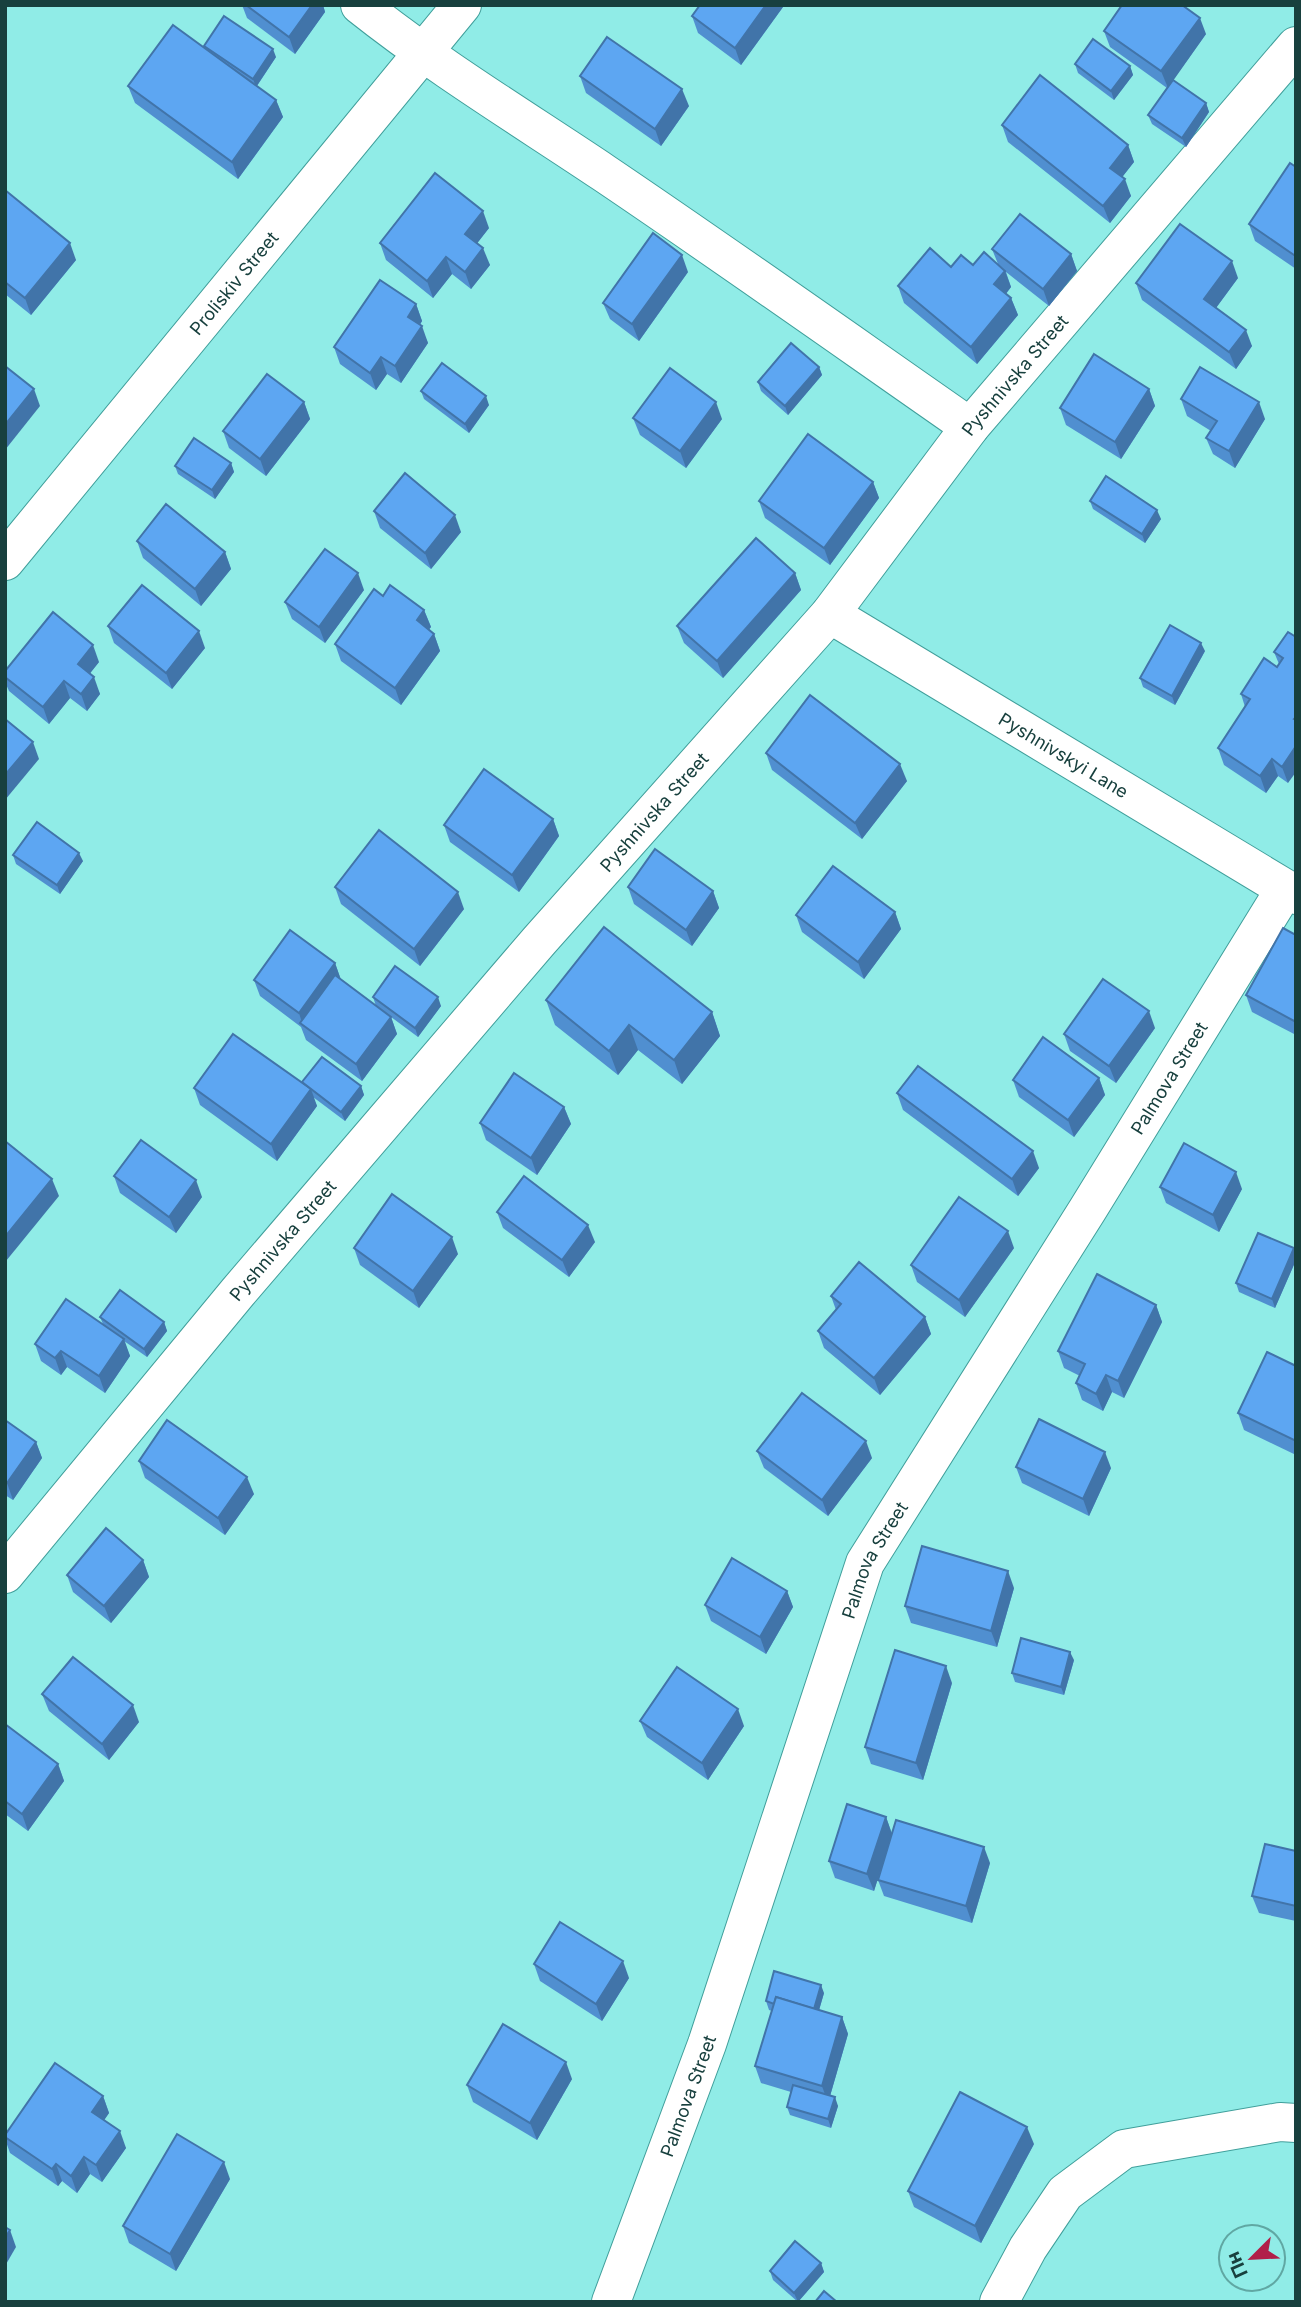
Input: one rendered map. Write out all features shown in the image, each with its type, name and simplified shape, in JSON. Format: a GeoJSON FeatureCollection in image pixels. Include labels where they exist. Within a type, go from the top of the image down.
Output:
{"type":"FeatureCollection","features":[{"type":"Feature","properties":{"kind":"street"},"geometry":{"type":"LineString","coordinates":[[360,5],[421,54],[510,109],[665,214],[970,427]]}},
{"type":"Feature","properties":{"kind":"street","name":"Proliskiv Street"},"geometry":{"type":"LineString","coordinates":[[5,561],[461,5]]}},
{"type":"Feature","properties":{"kind":"street","name":"Pyshnivska Street"},"geometry":{"type":"LineString","coordinates":[[5,1574],[238,1292],[530,951],[830,614],[970,427],[1296,46]]}},
{"type":"Feature","properties":{"kind":"street","name":"Pyshnivskyi Lane"},"geometry":{"type":"LineString","coordinates":[[830,614],[1290,892]]}},
{"type":"Feature","properties":{"kind":"street","name":"Palmova Street"},"geometry":{"type":"LineString","coordinates":[[611,2302],[708,2043],[865,1563],[1290,892]]}},
{"type":"Feature","properties":{"kind":"street"},"geometry":{"type":"LineString","coordinates":[[999,2302],[1028,2248],[1065,2193],[1124,2149],[1290,2117]]}},
{"type":"Feature","properties":{"kind":"building"},"geometry":{"type":"Polygon","coordinates":[[[246,5],[312,5],[289,37],[246,5]]]}},
{"type":"Feature","properties":{"kind":"building"},"geometry":{"type":"Polygon","coordinates":[[[700,5],[766,5],[735,48],[692,16],[700,5]]]}},
{"type":"Feature","properties":{"kind":"building"},"geometry":{"type":"Polygon","coordinates":[[[1122,5],[1182,5],[1200,18],[1161,71],[1104,31],[1122,5]]]}},
{"type":"Feature","properties":{"kind":"building"},"geometry":{"type":"Polygon","coordinates":[[[224,16],[273,49],[253,79],[204,46],[224,16]]]}},
{"type":"Feature","properties":{"kind":"building"},"geometry":{"type":"Polygon","coordinates":[[[173,25],[276,100],[232,162],[128,86],[173,25]]]}},
{"type":"Feature","properties":{"kind":"building"},"geometry":{"type":"Polygon","coordinates":[[[607,37],[682,89],[655,129],[580,76],[607,37]]]}},
{"type":"Feature","properties":{"kind":"building"},"geometry":{"type":"Polygon","coordinates":[[[1093,39],[1130,66],[1111,91],[1075,64],[1093,39]]]}},
{"type":"Feature","properties":{"kind":"building"},"geometry":{"type":"Polygon","coordinates":[[[1040,75],[1128,145],[1110,168],[1125,179],[1103,206],[1002,125],[1040,75]]]}},
{"type":"Feature","properties":{"kind":"building"},"geometry":{"type":"Polygon","coordinates":[[[1173,80],[1206,103],[1182,138],[1148,115],[1173,80]]]}},
{"type":"Feature","properties":{"kind":"building"},"geometry":{"type":"Polygon","coordinates":[[[1290,163],[1296,167],[1294,255],[1249,224],[1290,163]]]}},
{"type":"Feature","properties":{"kind":"building"},"geometry":{"type":"Polygon","coordinates":[[[435,173],[483,211],[465,234],[483,248],[465,272],[446,257],[427,281],[380,243],[435,173]]]}},
{"type":"Feature","properties":{"kind":"building"},"geometry":{"type":"Polygon","coordinates":[[[5,190],[70,243],[25,298],[5,282],[5,190]]]}},
{"type":"Feature","properties":{"kind":"building"},"geometry":{"type":"Polygon","coordinates":[[[1020,214],[1071,254],[1043,289],[992,249],[1020,214]]]}},
{"type":"Feature","properties":{"kind":"building"},"geometry":{"type":"Polygon","coordinates":[[[1180,224],[1232,261],[1204,299],[1246,330],[1229,352],[1136,283],[1180,224]]]}},
{"type":"Feature","properties":{"kind":"building"},"geometry":{"type":"Polygon","coordinates":[[[653,233],[682,255],[632,324],[603,303],[653,233]]]}},
{"type":"Feature","properties":{"kind":"building"},"geometry":{"type":"Polygon","coordinates":[[[930,248],[951,267],[961,255],[973,265],[984,252],[1005,271],[994,284],[1011,298],[971,347],[898,286],[930,248]]]}},
{"type":"Feature","properties":{"kind":"building"},"geometry":{"type":"Polygon","coordinates":[[[380,280],[416,304],[408,317],[422,326],[395,366],[381,357],[370,373],[334,347],[380,280]]]}},
{"type":"Feature","properties":{"kind":"building"},"geometry":{"type":"Polygon","coordinates":[[[791,343],[819,367],[785,406],[758,382],[791,343]]]}},
{"type":"Feature","properties":{"kind":"building"},"geometry":{"type":"Polygon","coordinates":[[[1094,354],[1149,389],[1115,442],[1060,408],[1094,354]]]}},
{"type":"Feature","properties":{"kind":"building"},"geometry":{"type":"Polygon","coordinates":[[[442,363],[486,396],[465,424],[421,391],[442,363]]]}},
{"type":"Feature","properties":{"kind":"building"},"geometry":{"type":"Polygon","coordinates":[[[5,366],[34,389],[5,425],[5,366]]]}},
{"type":"Feature","properties":{"kind":"building"},"geometry":{"type":"Polygon","coordinates":[[[1200,367],[1259,402],[1229,451],[1206,438],[1217,421],[1181,399],[1200,367]]]}},
{"type":"Feature","properties":{"kind":"building"},"geometry":{"type":"Polygon","coordinates":[[[670,368],[716,402],[680,451],[633,418],[670,368]]]}},
{"type":"Feature","properties":{"kind":"building"},"geometry":{"type":"Polygon","coordinates":[[[267,374],[304,402],[260,459],[223,431],[267,374]]]}},
{"type":"Feature","properties":{"kind":"building"},"geometry":{"type":"Polygon","coordinates":[[[808,434],[873,482],[824,548],[759,501],[808,434]]]}},
{"type":"Feature","properties":{"kind":"building"},"geometry":{"type":"Polygon","coordinates":[[[194,438],[231,463],[212,490],[175,466],[194,438]]]}},
{"type":"Feature","properties":{"kind":"building"},"geometry":{"type":"Polygon","coordinates":[[[405,473],[455,515],[425,553],[374,511],[405,473]]]}},
{"type":"Feature","properties":{"kind":"building"},"geometry":{"type":"Polygon","coordinates":[[[1106,476],[1157,510],[1142,534],[1090,501],[1106,476]]]}},
{"type":"Feature","properties":{"kind":"building"},"geometry":{"type":"Polygon","coordinates":[[[166,504],[225,552],[195,589],[137,541],[166,504]]]}},
{"type":"Feature","properties":{"kind":"building"},"geometry":{"type":"Polygon","coordinates":[[[756,538],[795,573],[717,661],[677,626],[756,538]]]}},
{"type":"Feature","properties":{"kind":"building"},"geometry":{"type":"Polygon","coordinates":[[[325,549],[358,573],[319,627],[285,602],[325,549]]]}},
{"type":"Feature","properties":{"kind":"building"},"geometry":{"type":"Polygon","coordinates":[[[142,585],[199,631],[166,673],[108,626],[142,585]]]}},
{"type":"Feature","properties":{"kind":"building"},"geometry":{"type":"Polygon","coordinates":[[[390,585],[424,610],[417,620],[434,634],[395,688],[335,644],[374,589],[383,596],[390,585]]]}},
{"type":"Feature","properties":{"kind":"building"},"geometry":{"type":"Polygon","coordinates":[[[53,612],[93,645],[78,664],[94,677],[81,694],[64,681],[43,707],[5,677],[5,671],[53,612]]]}},
{"type":"Feature","properties":{"kind":"building"},"geometry":{"type":"Polygon","coordinates":[[[1170,625],[1201,643],[1172,696],[1140,678],[1170,625]]]}},
{"type":"Feature","properties":{"kind":"building"},"geometry":{"type":"Polygon","coordinates":[[[1288,632],[1296,637],[1296,746],[1282,767],[1272,759],[1260,776],[1218,748],[1250,699],[1241,694],[1264,658],[1277,667],[1283,658],[1274,652],[1288,632]]]}},
{"type":"Feature","properties":{"kind":"building"},"geometry":{"type":"Polygon","coordinates":[[[810,695],[900,764],[855,823],[766,753],[810,695]]]}},
{"type":"Feature","properties":{"kind":"building"},"geometry":{"type":"Polygon","coordinates":[[[5,719],[33,742],[5,775],[5,719]]]}},
{"type":"Feature","properties":{"kind":"building"},"geometry":{"type":"Polygon","coordinates":[[[484,769],[553,819],[512,875],[444,825],[484,769]]]}},
{"type":"Feature","properties":{"kind":"building"},"geometry":{"type":"Polygon","coordinates":[[[37,822],[79,853],[57,885],[13,855],[37,822]]]}},
{"type":"Feature","properties":{"kind":"building"},"geometry":{"type":"Polygon","coordinates":[[[379,830],[458,892],[414,949],[335,887],[379,830]]]}},
{"type":"Feature","properties":{"kind":"building"},"geometry":{"type":"Polygon","coordinates":[[[655,849],[713,891],[686,930],[628,887],[655,849]]]}},
{"type":"Feature","properties":{"kind":"building"},"geometry":{"type":"Polygon","coordinates":[[[833,866],[895,912],[858,962],[796,915],[833,866]]]}},
{"type":"Feature","properties":{"kind":"building"},"geometry":{"type":"Polygon","coordinates":[[[604,927],[712,1012],[674,1060],[629,1025],[609,1051],[546,1000],[604,927]]]}},
{"type":"Feature","properties":{"kind":"building"},"geometry":{"type":"Polygon","coordinates":[[[1283,928],[1296,935],[1296,1022],[1246,995],[1283,928]]]}},
{"type":"Feature","properties":{"kind":"building"},"geometry":{"type":"Polygon","coordinates":[[[290,930],[335,963],[299,1013],[254,980],[290,930]]]}},
{"type":"Feature","properties":{"kind":"building"},"geometry":{"type":"Polygon","coordinates":[[[395,966],[438,997],[415,1028],[373,997],[395,966]]]}},
{"type":"Feature","properties":{"kind":"building"},"geometry":{"type":"Polygon","coordinates":[[[335,975],[391,1017],[356,1064],[300,1023],[335,975]]]}},
{"type":"Feature","properties":{"kind":"building"},"geometry":{"type":"Polygon","coordinates":[[[1103,979],[1149,1011],[1109,1066],[1064,1034],[1103,979]]]}},
{"type":"Feature","properties":{"kind":"building"},"geometry":{"type":"Polygon","coordinates":[[[233,1034],[311,1089],[271,1144],[194,1088],[233,1034]]]}},
{"type":"Feature","properties":{"kind":"building"},"geometry":{"type":"Polygon","coordinates":[[[1043,1037],[1099,1078],[1068,1120],[1013,1080],[1043,1037]]]}},
{"type":"Feature","properties":{"kind":"building"},"geometry":{"type":"Polygon","coordinates":[[[322,1057],[361,1086],[341,1112],[302,1082],[322,1057]]]}},
{"type":"Feature","properties":{"kind":"building"},"geometry":{"type":"Polygon","coordinates":[[[918,1066],[1033,1151],[1012,1179],[897,1093],[918,1066]]]}},
{"type":"Feature","properties":{"kind":"building"},"geometry":{"type":"Polygon","coordinates":[[[514,1073],[564,1107],[531,1158],[480,1123],[514,1073]]]}},
{"type":"Feature","properties":{"kind":"building"},"geometry":{"type":"Polygon","coordinates":[[[141,1140],[196,1180],[169,1217],[114,1176],[141,1140]]]}},
{"type":"Feature","properties":{"kind":"building"},"geometry":{"type":"Polygon","coordinates":[[[5,1141],[52,1179],[5,1237],[5,1141]]]}},
{"type":"Feature","properties":{"kind":"building"},"geometry":{"type":"Polygon","coordinates":[[[1184,1143],[1236,1172],[1213,1215],[1160,1187],[1184,1143]]]}},
{"type":"Feature","properties":{"kind":"building"},"geometry":{"type":"Polygon","coordinates":[[[524,1176],[588,1225],[562,1260],[497,1212],[524,1176]]]}},
{"type":"Feature","properties":{"kind":"building"},"geometry":{"type":"Polygon","coordinates":[[[392,1194],[452,1237],[413,1291],[354,1248],[392,1194]]]}},
{"type":"Feature","properties":{"kind":"building"},"geometry":{"type":"Polygon","coordinates":[[[959,1197],[1008,1231],[959,1300],[911,1265],[959,1197]]]}},
{"type":"Feature","properties":{"kind":"building"},"geometry":{"type":"Polygon","coordinates":[[[1258,1233],[1294,1248],[1272,1299],[1236,1283],[1258,1233]]]}},
{"type":"Feature","properties":{"kind":"building"},"geometry":{"type":"Polygon","coordinates":[[[859,1262],[925,1317],[874,1378],[818,1331],[841,1304],[831,1296],[859,1262]]]}},
{"type":"Feature","properties":{"kind":"building"},"geometry":{"type":"Polygon","coordinates":[[[1097,1274],[1156,1305],[1118,1381],[1106,1375],[1096,1394],[1076,1383],[1085,1364],[1058,1351],[1097,1274]]]}},
{"type":"Feature","properties":{"kind":"building"},"geometry":{"type":"Polygon","coordinates":[[[120,1290],[164,1322],[144,1349],[100,1317],[120,1290]]]}},
{"type":"Feature","properties":{"kind":"building"},"geometry":{"type":"Polygon","coordinates":[[[66,1299],[124,1339],[99,1376],[61,1351],[55,1358],[35,1344],[66,1299]]]}},
{"type":"Feature","properties":{"kind":"building"},"geometry":{"type":"Polygon","coordinates":[[[1267,1352],[1296,1366],[1296,1441],[1238,1413],[1267,1352]]]}},
{"type":"Feature","properties":{"kind":"building"},"geometry":{"type":"Polygon","coordinates":[[[802,1393],[866,1441],[822,1500],[757,1451],[802,1393]]]}},
{"type":"Feature","properties":{"kind":"building"},"geometry":{"type":"Polygon","coordinates":[[[1039,1419],[1105,1452],[1083,1499],[1016,1467],[1039,1419]]]}},
{"type":"Feature","properties":{"kind":"building"},"geometry":{"type":"Polygon","coordinates":[[[5,1420],[36,1442],[7,1483],[5,1482],[5,1420]]]}},
{"type":"Feature","properties":{"kind":"building"},"geometry":{"type":"Polygon","coordinates":[[[167,1420],[247,1477],[218,1518],[139,1461],[167,1420]]]}},
{"type":"Feature","properties":{"kind":"building"},"geometry":{"type":"Polygon","coordinates":[[[106,1528],[143,1560],[104,1606],[67,1575],[106,1528]]]}},
{"type":"Feature","properties":{"kind":"building"},"geometry":{"type":"Polygon","coordinates":[[[922,1546],[1008,1571],[991,1631],[905,1606],[922,1546]]]}},
{"type":"Feature","properties":{"kind":"building"},"geometry":{"type":"Polygon","coordinates":[[[732,1558],[787,1591],[760,1637],[705,1605],[732,1558]]]}},
{"type":"Feature","properties":{"kind":"building"},"geometry":{"type":"Polygon","coordinates":[[[1021,1638],[1070,1652],[1061,1687],[1012,1673],[1021,1638]]]}},
{"type":"Feature","properties":{"kind":"building"},"geometry":{"type":"Polygon","coordinates":[[[895,1650],[946,1666],[916,1763],[865,1747],[895,1650]]]}},
{"type":"Feature","properties":{"kind":"building"},"geometry":{"type":"Polygon","coordinates":[[[73,1657],[133,1705],[102,1744],[42,1694],[73,1657]]]}},
{"type":"Feature","properties":{"kind":"building"},"geometry":{"type":"Polygon","coordinates":[[[677,1667],[738,1709],[702,1763],[640,1721],[677,1667]]]}},
{"type":"Feature","properties":{"kind":"building"},"geometry":{"type":"Polygon","coordinates":[[[5,1724],[58,1764],[22,1814],[5,1801],[5,1724]]]}},
{"type":"Feature","properties":{"kind":"building"},"geometry":{"type":"Polygon","coordinates":[[[847,1804],[886,1817],[867,1874],[829,1861],[847,1804]]]}},
{"type":"Feature","properties":{"kind":"building"},"geometry":{"type":"Polygon","coordinates":[[[896,1820],[984,1847],[966,1906],[878,1880],[896,1820]]]}},
{"type":"Feature","properties":{"kind":"building"},"geometry":{"type":"Polygon","coordinates":[[[1265,1844],[1296,1851],[1296,1906],[1252,1896],[1265,1844]]]}},
{"type":"Feature","properties":{"kind":"building"},"geometry":{"type":"Polygon","coordinates":[[[560,1922],[623,1961],[596,2004],[534,1964],[560,1922]]]}},
{"type":"Feature","properties":{"kind":"building"},"geometry":{"type":"Polygon","coordinates":[[[774,1971],[821,1985],[814,2009],[776,1997],[774,2004],[766,2001],[774,1971]]]}},
{"type":"Feature","properties":{"kind":"building"},"geometry":{"type":"Polygon","coordinates":[[[776,1997],[842,2017],[822,2086],[755,2066],[776,1997]]]}},
{"type":"Feature","properties":{"kind":"building"},"geometry":{"type":"Polygon","coordinates":[[[503,2024],[566,2062],[530,2123],[467,2085],[503,2024]]]}},
{"type":"Feature","properties":{"kind":"building"},"geometry":{"type":"Polygon","coordinates":[[[55,2063],[103,2096],[92,2112],[120,2131],[96,2165],[84,2157],[71,2176],[56,2164],[52,2169],[5,2137],[55,2063]]]}},
{"type":"Feature","properties":{"kind":"building"},"geometry":{"type":"Polygon","coordinates":[[[793,2085],[835,2097],[828,2119],[787,2107],[793,2085]]]}},
{"type":"Feature","properties":{"kind":"building"},"geometry":{"type":"Polygon","coordinates":[[[960,2092],[1027,2127],[975,2226],[908,2191],[960,2092]]]}},
{"type":"Feature","properties":{"kind":"building"},"geometry":{"type":"Polygon","coordinates":[[[177,2134],[224,2162],[170,2254],[123,2226],[177,2134]]]}},
{"type":"Feature","properties":{"kind":"building"},"geometry":{"type":"Polygon","coordinates":[[[795,2241],[821,2263],[794,2293],[770,2271],[795,2241]]]}},
{"type":"Feature","properties":{"kind":"building"},"geometry":{"type":"Polygon","coordinates":[[[824,2291],[837,2302],[815,2302],[824,2291]]]}}]}
